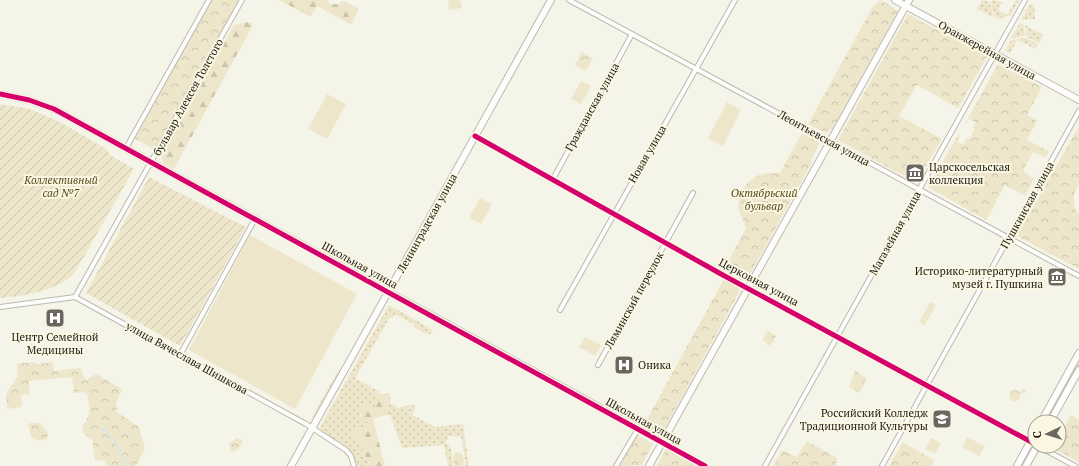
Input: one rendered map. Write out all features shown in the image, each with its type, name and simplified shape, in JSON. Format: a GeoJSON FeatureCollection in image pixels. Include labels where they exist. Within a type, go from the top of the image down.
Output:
{"type":"FeatureCollection","features":[{"type":"Feature","properties":{"kind":"street"},"geometry":{"type":"LineString","coordinates":[[126,148],[208,0]]}},
{"type":"Feature","properties":{"kind":"street","name":"бульвар Алексея Толстого"},"geometry":{"type":"LineString","coordinates":[[75,297],[152,163],[242,0]]}},
{"type":"Feature","properties":{"kind":"street","name":"Ленинградская улица"},"geometry":{"type":"LineString","coordinates":[[291,466],[551,0]]}},
{"type":"Feature","properties":{"kind":"street","name":"Леонтьевская улица"},"geometry":{"type":"LineString","coordinates":[[569,0],[1079,276]]}},
{"type":"Feature","properties":{"kind":"street","name":"Новая улица"},"geometry":{"type":"LineString","coordinates":[[560,310],[598,244],[613,213],[735,0]]}},
{"type":"Feature","properties":{"kind":"street","name":"Оранжерейная улица"},"geometry":{"type":"LineString","coordinates":[[895,0],[907,3],[995,55],[1079,100]]}},
{"type":"Feature","properties":{"kind":"street","name":"Магазейная улица"},"geometry":{"type":"LineString","coordinates":[[765,466],[1025,0]]}},
{"type":"Feature","properties":{"kind":"street"},"geometry":{"type":"LineString","coordinates":[[649,466],[907,3]]}},
{"type":"Feature","properties":{"kind":"street","name":"Гражданская улица"},"geometry":{"type":"LineString","coordinates":[[553,179],[632,34]]}},
{"type":"Feature","properties":{"kind":"street","name":"Школьная улица"},"geometry":{"type":"LineString","coordinates":[[0,94],[29,100],[54,109],[705,466]]}},
{"type":"Feature","properties":{"kind":"street","name":"Пушкинская улица"},"geometry":{"type":"LineString","coordinates":[[882,466],[1079,112]]}},
{"type":"Feature","properties":{"kind":"street","name":"Церковная улица"},"geometry":{"type":"LineString","coordinates":[[475,136],[666,243],[1027,440]]}},
{"type":"Feature","properties":{"kind":"street","name":"Ляминский переулок"},"geometry":{"type":"LineString","coordinates":[[598,365],[693,192]]}},
{"type":"Feature","properties":{"kind":"street"},"geometry":{"type":"LineString","coordinates":[[180,355],[255,219]]}},
{"type":"Feature","properties":{"kind":"street"},"geometry":{"type":"LineString","coordinates":[[0,307],[75,297]]}},
{"type":"Feature","properties":{"kind":"street","name":"улица Вячеслава Шишкова"},"geometry":{"type":"LineString","coordinates":[[75,297],[312,428],[346,450],[351,456],[354,466]]}},
{"type":"Feature","properties":{"kind":"street"},"geometry":{"type":"LineString","coordinates":[[1045,414],[1079,354]]}},
{"type":"Feature","properties":{"kind":"street"},"geometry":{"type":"LineString","coordinates":[[1054,414],[1079,370]]}},
{"type":"Feature","properties":{"kind":"street"},"geometry":{"type":"LineString","coordinates":[[616,466],[638,429]]}},
{"type":"Feature","properties":{"kind":"street"},"geometry":{"type":"LineString","coordinates":[[1017,466],[1027,454]]}},
{"type":"Feature","properties":{"kind":"street"},"geometry":{"type":"LineString","coordinates":[[1026,466],[1031,454]]}},
{"type":"Feature","properties":{"kind":"street","name":"Церковная улица"},"geometry":{"type":"LineString","coordinates":[[1053,454],[1075,466]]}},
{"type":"Feature","properties":{"kind":"green space"},"geometry":{"type":"Polygon","coordinates":[[[211,0],[239,0],[155,150],[134,138],[211,0]]]}},
{"type":"Feature","properties":{"kind":"green space"},"geometry":{"type":"Polygon","coordinates":[[[279,0],[327,0],[330,4],[337,4],[344,1],[359,9],[352,23],[350,24],[317,6],[311,16],[309,16],[279,0]]]}},
{"type":"Feature","properties":{"kind":"green space"},"geometry":{"type":"Polygon","coordinates":[[[448,0],[460,0],[462,8],[449,10],[448,0]]]}},
{"type":"Feature","properties":{"kind":"green space"},"geometry":{"type":"Polygon","coordinates":[[[881,0],[898,11],[832,130],[830,129],[826,133],[808,124],[872,8],[881,0]]]}},
{"type":"Feature","properties":{"kind":"green space"},"geometry":{"type":"Polygon","coordinates":[[[982,0],[990,2],[993,17],[977,9],[982,0]]]}},
{"type":"Feature","properties":{"kind":"green space"},"geometry":{"type":"Polygon","coordinates":[[[992,0],[1002,2],[998,10],[1007,15],[1016,0],[1019,0],[1011,15],[999,19],[994,17],[991,2],[992,0]]]}},
{"type":"Feature","properties":{"kind":"green space"},"geometry":{"type":"Polygon","coordinates":[[[1030,4],[1034,5],[1035,19],[1021,20],[1030,4]]]}},
{"type":"Feature","properties":{"kind":"green space"},"geometry":{"type":"Polygon","coordinates":[[[908,14],[987,57],[958,108],[917,85],[899,116],[942,139],[923,171],[911,165],[904,176],[838,140],[908,14]]]}},
{"type":"Feature","properties":{"kind":"green space"},"geometry":{"type":"Polygon","coordinates":[[[248,22],[252,23],[252,27],[174,169],[164,164],[161,156],[234,25],[248,22]]]}},
{"type":"Feature","properties":{"kind":"green space"},"geometry":{"type":"Polygon","coordinates":[[[1020,23],[1024,25],[1025,36],[1011,38],[1020,23]]]}},
{"type":"Feature","properties":{"kind":"green space"},"geometry":{"type":"Polygon","coordinates":[[[1025,25],[1043,35],[1039,43],[1027,37],[1025,25]]]}},
{"type":"Feature","properties":{"kind":"green space"},"geometry":{"type":"Polygon","coordinates":[[[1026,38],[1038,44],[1036,49],[1017,40],[1010,54],[1005,51],[1011,40],[1026,38]]]}},
{"type":"Feature","properties":{"kind":"green space"},"geometry":{"type":"Polygon","coordinates":[[[582,52],[593,58],[586,71],[575,65],[582,52]]]}},
{"type":"Feature","properties":{"kind":"green space"},"geometry":{"type":"Polygon","coordinates":[[[998,64],[1042,87],[1027,115],[1037,121],[1027,140],[1049,151],[1046,158],[1033,152],[1023,171],[1034,179],[1025,196],[1005,185],[986,220],[928,187],[958,135],[960,136],[957,141],[963,145],[975,129],[973,127],[976,122],[969,119],[965,124],[998,64]]]}},
{"type":"Feature","properties":{"kind":"green space"},"geometry":{"type":"Polygon","coordinates":[[[581,81],[591,86],[581,104],[571,99],[581,81]]]}},
{"type":"Feature","properties":{"kind":"green space"},"geometry":{"type":"Polygon","coordinates":[[[327,94],[346,104],[327,139],[308,129],[327,94]]]}},
{"type":"Feature","properties":{"kind":"green space"},"geometry":{"type":"Polygon","coordinates":[[[727,102],[741,110],[723,146],[708,138],[727,102]]]}},
{"type":"Feature","properties":{"kind":"green space","name":"Коллективный сад №7"},"geometry":{"type":"Polygon","coordinates":[[[0,104],[30,109],[62,123],[106,149],[110,155],[134,169],[74,274],[58,285],[40,292],[0,298],[0,104]]]}},
{"type":"Feature","properties":{"kind":"green space"},"geometry":{"type":"Polygon","coordinates":[[[1079,126],[1079,184],[1074,195],[1074,204],[1079,215],[1079,269],[1017,236],[1079,126]]]}},
{"type":"Feature","properties":{"kind":"green space","name":"Октябрьский бульвар"},"geometry":{"type":"Polygon","coordinates":[[[802,133],[820,143],[811,160],[812,162],[748,278],[743,281],[724,270],[746,228],[739,210],[740,196],[745,186],[753,178],[768,173],[780,173],[802,133]]]}},
{"type":"Feature","properties":{"kind":"green space"},"geometry":{"type":"Polygon","coordinates":[[[149,177],[246,227],[180,346],[86,293],[149,177]]]}},
{"type":"Feature","properties":{"kind":"green space"},"geometry":{"type":"Polygon","coordinates":[[[480,198],[492,204],[481,224],[469,218],[480,198]]]}},
{"type":"Feature","properties":{"kind":"green space"},"geometry":{"type":"Polygon","coordinates":[[[250,235],[357,294],[295,409],[189,350],[250,235]]]}},
{"type":"Feature","properties":{"kind":"green space"},"geometry":{"type":"Polygon","coordinates":[[[724,279],[738,287],[740,291],[662,433],[659,433],[644,425],[724,279]]]}},
{"type":"Feature","properties":{"kind":"green space"},"geometry":{"type":"Polygon","coordinates":[[[930,302],[936,305],[925,325],[919,322],[930,302]]]}},
{"type":"Feature","properties":{"kind":"green space"},"geometry":{"type":"Polygon","coordinates":[[[389,305],[433,330],[431,334],[426,334],[414,327],[415,325],[395,314],[393,318],[390,317],[355,378],[380,392],[375,394],[377,400],[376,408],[362,412],[359,417],[362,421],[369,422],[366,427],[356,429],[351,436],[358,441],[370,466],[357,466],[348,448],[321,431],[320,427],[389,305]]]}},
{"type":"Feature","properties":{"kind":"green space"},"geometry":{"type":"Polygon","coordinates":[[[767,330],[776,336],[770,346],[763,340],[767,330]]]}},
{"type":"Feature","properties":{"kind":"green space"},"geometry":{"type":"Polygon","coordinates":[[[585,337],[601,345],[595,356],[579,347],[585,337]]]}},
{"type":"Feature","properties":{"kind":"green space"},"geometry":{"type":"Polygon","coordinates":[[[1079,358],[1079,366],[1052,414],[1048,414],[1079,358]]]}},
{"type":"Feature","properties":{"kind":"green space"},"geometry":{"type":"Polygon","coordinates":[[[32,362],[38,364],[53,362],[54,371],[80,368],[86,380],[96,374],[122,389],[116,403],[117,412],[139,427],[145,448],[136,466],[107,466],[104,460],[95,461],[92,439],[84,433],[83,430],[89,413],[87,394],[83,392],[74,393],[72,377],[29,381],[30,394],[21,395],[22,407],[7,409],[6,394],[18,376],[17,364],[32,362]]]}},
{"type":"Feature","properties":{"kind":"green space"},"geometry":{"type":"Polygon","coordinates":[[[338,371],[338,375],[314,418],[312,417],[338,371]]]}},
{"type":"Feature","properties":{"kind":"green space"},"geometry":{"type":"Polygon","coordinates":[[[855,371],[867,378],[860,393],[849,387],[855,371]]]}},
{"type":"Feature","properties":{"kind":"green space"},"geometry":{"type":"Polygon","coordinates":[[[1024,388],[1027,392],[1021,393],[1019,400],[1014,402],[1010,399],[1009,394],[1011,391],[1016,390],[1020,392],[1024,388]]]}},
{"type":"Feature","properties":{"kind":"green space"},"geometry":{"type":"Polygon","coordinates":[[[389,393],[391,404],[395,405],[397,408],[414,404],[415,409],[412,415],[435,427],[463,424],[469,466],[465,466],[461,437],[449,436],[445,442],[451,449],[453,466],[448,466],[444,445],[402,448],[390,414],[386,394],[389,393]]]}},
{"type":"Feature","properties":{"kind":"green space"},"geometry":{"type":"Polygon","coordinates":[[[375,394],[386,394],[389,403],[390,414],[373,419],[385,466],[370,466],[358,441],[351,436],[349,431],[366,427],[369,422],[358,421],[362,414],[361,404],[366,403],[370,408],[376,408],[377,400],[373,397],[375,394]]]}},
{"type":"Feature","properties":{"kind":"green space"},"geometry":{"type":"Polygon","coordinates":[[[1071,415],[1079,420],[1079,462],[1064,454],[1067,454],[1067,422],[1071,415]]]}},
{"type":"Feature","properties":{"kind":"green space"},"geometry":{"type":"Polygon","coordinates":[[[30,423],[40,423],[48,433],[47,439],[39,441],[31,437],[28,425],[30,423]]]}},
{"type":"Feature","properties":{"kind":"green space"},"geometry":{"type":"Polygon","coordinates":[[[637,435],[653,444],[642,464],[643,465],[620,466],[637,435]]]}},
{"type":"Feature","properties":{"kind":"green space"},"geometry":{"type":"Polygon","coordinates":[[[967,437],[985,446],[979,456],[962,447],[967,437]]]}},
{"type":"Feature","properties":{"kind":"green space"},"geometry":{"type":"Polygon","coordinates":[[[237,438],[243,441],[237,450],[231,452],[229,443],[237,438]]]}},
{"type":"Feature","properties":{"kind":"green space"},"geometry":{"type":"Polygon","coordinates":[[[931,438],[941,443],[935,454],[925,449],[931,438]]]}},
{"type":"Feature","properties":{"kind":"green space"},"geometry":{"type":"Polygon","coordinates":[[[807,441],[837,458],[836,466],[773,466],[782,450],[797,457],[807,441]]]}},
{"type":"Feature","properties":{"kind":"green space"},"geometry":{"type":"Polygon","coordinates":[[[903,442],[934,460],[931,466],[889,466],[903,442]]]}},
{"type":"Feature","properties":{"kind":"green space"},"geometry":{"type":"Polygon","coordinates":[[[666,449],[697,466],[657,466],[666,449]]]}},
{"type":"Feature","properties":{"kind":"green space"},"geometry":{"type":"Polygon","coordinates":[[[456,452],[461,453],[464,460],[463,466],[454,465],[453,457],[456,452]]]}},
{"type":"Feature","properties":{"kind":"waterway"},"geometry":{"type":"LineString","coordinates":[[102,428],[118,445],[123,455],[125,466]]}},
{"type":"Feature","properties":{"kind":"cycle path"},"geometry":{"type":"LineString","coordinates":[[0,94],[29,100],[54,109],[705,466]]}},
{"type":"Feature","properties":{"kind":"cycle path"},"geometry":{"type":"LineString","coordinates":[[475,136],[721,274],[1027,440]]}},
{"type":"Feature","properties":{"kind":"place","name":"Царскосельская коллекция"},"geometry":{"type":"Point","coordinates":[915,173]}},
{"type":"Feature","properties":{"kind":"place","name":"Историко-литературный музей г. Пушкина"},"geometry":{"type":"Point","coordinates":[1057,277]}},
{"type":"Feature","properties":{"kind":"place","name":"Центр Семейной Медицины"},"geometry":{"type":"Point","coordinates":[55,318]}},
{"type":"Feature","properties":{"kind":"place","name":"Оника"},"geometry":{"type":"Point","coordinates":[624,365]}},
{"type":"Feature","properties":{"kind":"place","name":"Российский Колледж Традиционной Культуры"},"geometry":{"type":"Point","coordinates":[942,419]}}]}
